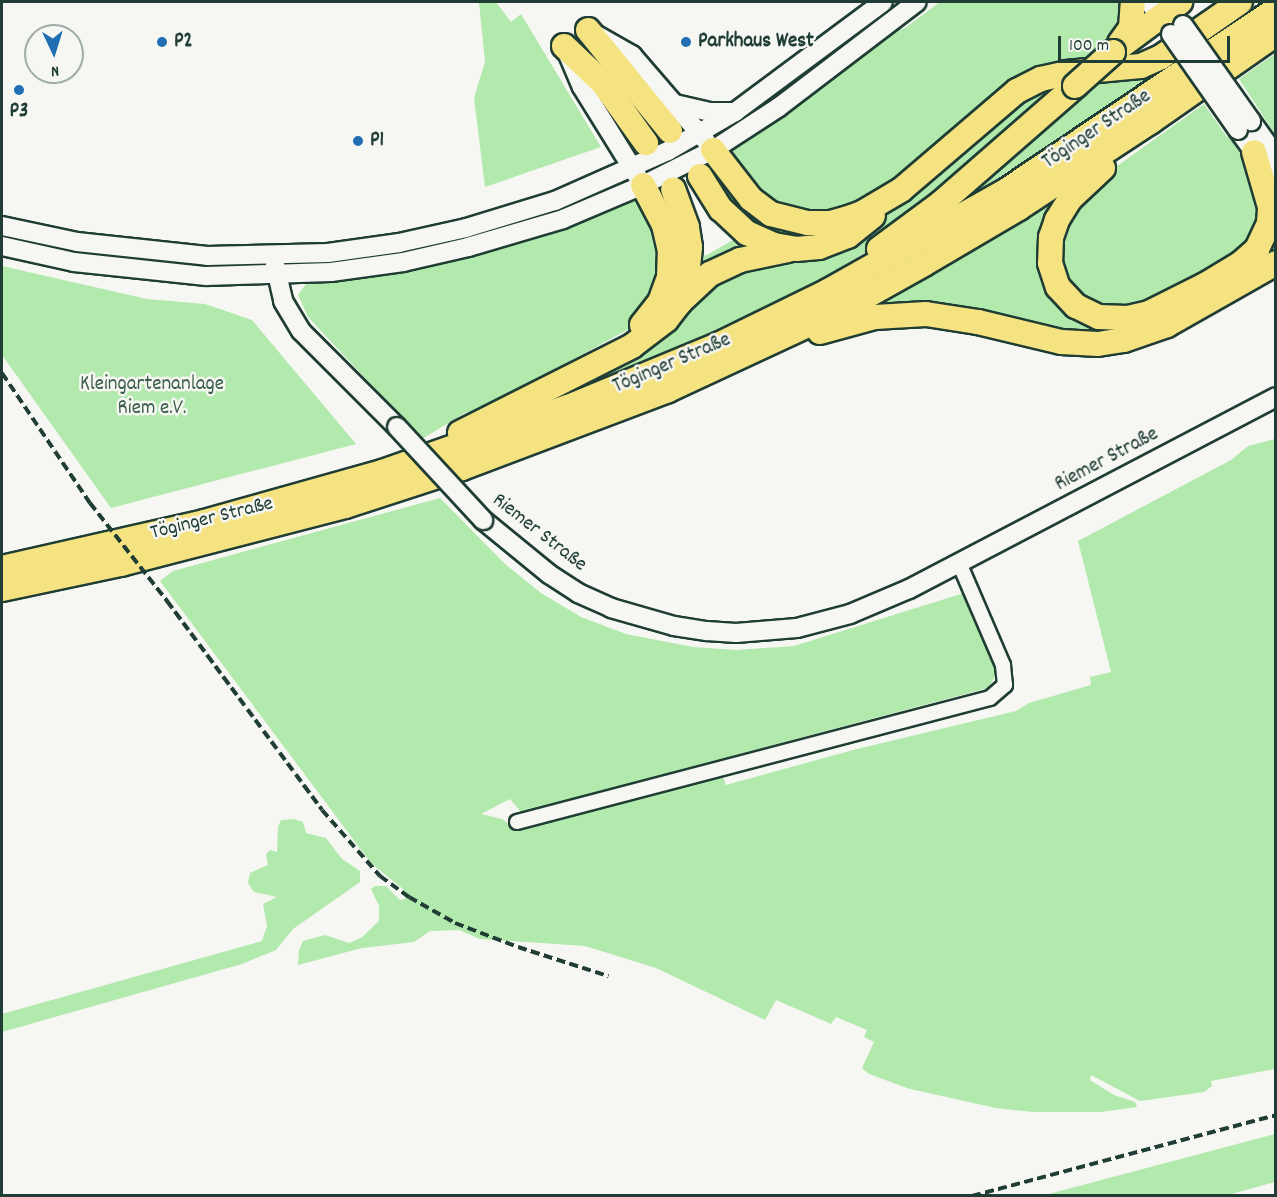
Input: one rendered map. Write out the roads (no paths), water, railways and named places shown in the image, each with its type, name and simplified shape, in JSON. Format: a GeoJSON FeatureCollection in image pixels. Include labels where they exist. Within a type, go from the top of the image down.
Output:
{"type":"FeatureCollection","features":[{"type":"Feature","properties":{"kind":"highway"},"geometry":{"type":"LineString","coordinates":[[1113,52],[1131,28],[1133,2]]}},
{"type":"Feature","properties":{"kind":"highway"},"geometry":{"type":"LineString","coordinates":[[382,472],[610,357],[658,328],[680,302],[710,274],[740,260],[819,247],[848,236],[1017,91],[1041,80],[1066,73],[1141,66],[1161,57],[1240,2]]}},
{"type":"Feature","properties":{"kind":"highway","name":"Töginger Straße"},"geometry":{"type":"LineString","coordinates":[[2,568],[204,522],[382,472],[486,437],[610,390],[720,344],[828,291],[1007,190],[1275,9]]}},
{"type":"Feature","properties":{"kind":"highway"},"geometry":{"type":"LineString","coordinates":[[828,291],[856,265],[941,203],[1113,52],[1169,13]]}},
{"type":"Feature","properties":{"kind":"highway"},"geometry":{"type":"LineString","coordinates":[[588,30],[670,131]]}},
{"type":"Feature","properties":{"kind":"highway","name":"Töginger Straße"},"geometry":{"type":"LineString","coordinates":[[2,589],[186,548],[380,495],[561,432],[668,390],[849,306],[924,264],[1019,208],[1150,122],[1275,34]]}},
{"type":"Feature","properties":{"kind":"highway"},"geometry":{"type":"LineString","coordinates":[[564,46],[603,83],[646,143]]}},
{"type":"Feature","properties":{"kind":"highway"},"geometry":{"type":"LineString","coordinates":[[1150,122],[1131,147],[1095,174],[1076,193],[1062,210],[1053,230],[1050,263],[1058,287],[1076,306],[1099,317],[1128,318],[1149,313],[1228,272],[1257,249],[1269,223],[1270,207],[1265,154]]}},
{"type":"Feature","properties":{"kind":"highway"},"geometry":{"type":"LineString","coordinates":[[706,141],[751,200],[771,214],[785,218],[808,223],[845,219],[862,213],[901,190]]}},
{"type":"Feature","properties":{"kind":"highway"},"geometry":{"type":"LineString","coordinates":[[700,176],[721,209],[747,233],[774,245],[796,249]]}},
{"type":"Feature","properties":{"kind":"highway"},"geometry":{"type":"LineString","coordinates":[[610,357],[638,330],[660,302],[669,277],[670,251],[664,225],[638,177]]}},
{"type":"Feature","properties":{"kind":"highway"},"geometry":{"type":"LineString","coordinates":[[673,189],[687,227],[690,248],[686,288],[680,302]]}},
{"type":"Feature","properties":{"kind":"highway"},"geometry":{"type":"LineString","coordinates":[[752,352],[875,317],[926,314],[978,322],[1061,342],[1107,343],[1132,338],[1167,326],[1275,263]]}},
{"type":"Feature","properties":{"kind":"highway"},"geometry":{"type":"LineString","coordinates":[[1231,289],[1275,278]]}},
{"type":"Feature","properties":{"kind":"main road"},"geometry":{"type":"LineString","coordinates":[[706,141],[735,112],[883,2]]}},
{"type":"Feature","properties":{"kind":"main road"},"geometry":{"type":"LineString","coordinates":[[2,246],[74,262],[155,272],[207,276],[278,276],[367,268],[441,254],[532,230],[706,141],[779,107],[917,2]]}},
{"type":"Feature","properties":{"kind":"main road"},"geometry":{"type":"LineString","coordinates":[[1169,13],[1265,154],[1275,182]]}},
{"type":"Feature","properties":{"kind":"main road"},"geometry":{"type":"LineString","coordinates":[[588,30],[632,55],[706,141]]}},
{"type":"Feature","properties":{"kind":"main road"},"geometry":{"type":"LineString","coordinates":[[828,43],[840,60]]}},
{"type":"Feature","properties":{"kind":"main road"},"geometry":{"type":"LineString","coordinates":[[564,46],[582,87],[638,177]]}},
{"type":"Feature","properties":{"kind":"main road"},"geometry":{"type":"LineString","coordinates":[[675,104],[711,112],[735,112]]}},
{"type":"Feature","properties":{"kind":"main road"},"geometry":{"type":"LineString","coordinates":[[2,226],[77,242],[157,252],[273,256],[363,249],[435,236],[638,177]]}},
{"type":"Feature","properties":{"kind":"main road","name":"Riemer Straße"},"geometry":{"type":"LineString","coordinates":[[273,256],[286,307],[301,331],[397,427],[483,520],[534,563],[578,593],[642,618],[707,631],[764,631],[797,628],[830,620],[890,597],[1275,397]]}},
{"type":"Feature","properties":{"kind":"street"},"geometry":{"type":"LineString","coordinates":[[517,822],[990,698],[1005,685],[1003,666],[959,563]]}},
{"type":"Feature","properties":{"kind":"railway"},"geometry":{"type":"LineString","coordinates":[[2,373],[90,503],[167,601],[322,810],[380,876],[409,897],[455,923],[518,947],[608,976]]}},
{"type":"Feature","properties":{"kind":"railway"},"geometry":{"type":"LineString","coordinates":[[972,1196],[1276,1115]]}},
{"type":"Feature","properties":{"kind":"place","name":"P2"},"geometry":{"type":"Point","coordinates":[162,42]}},
{"type":"Feature","properties":{"kind":"place","name":"Parkhaus West"},"geometry":{"type":"Point","coordinates":[686,42]}},
{"type":"Feature","properties":{"kind":"place","name":"P3"},"geometry":{"type":"Point","coordinates":[19,90]}},
{"type":"Feature","properties":{"kind":"place","name":"P1"},"geometry":{"type":"Point","coordinates":[358,141]}},
{"type":"Feature","properties":{"kind":"park label","name":"Kleingartenanlage Riem e.V."},"geometry":{"type":"Point","coordinates":[152,397]}}]}
